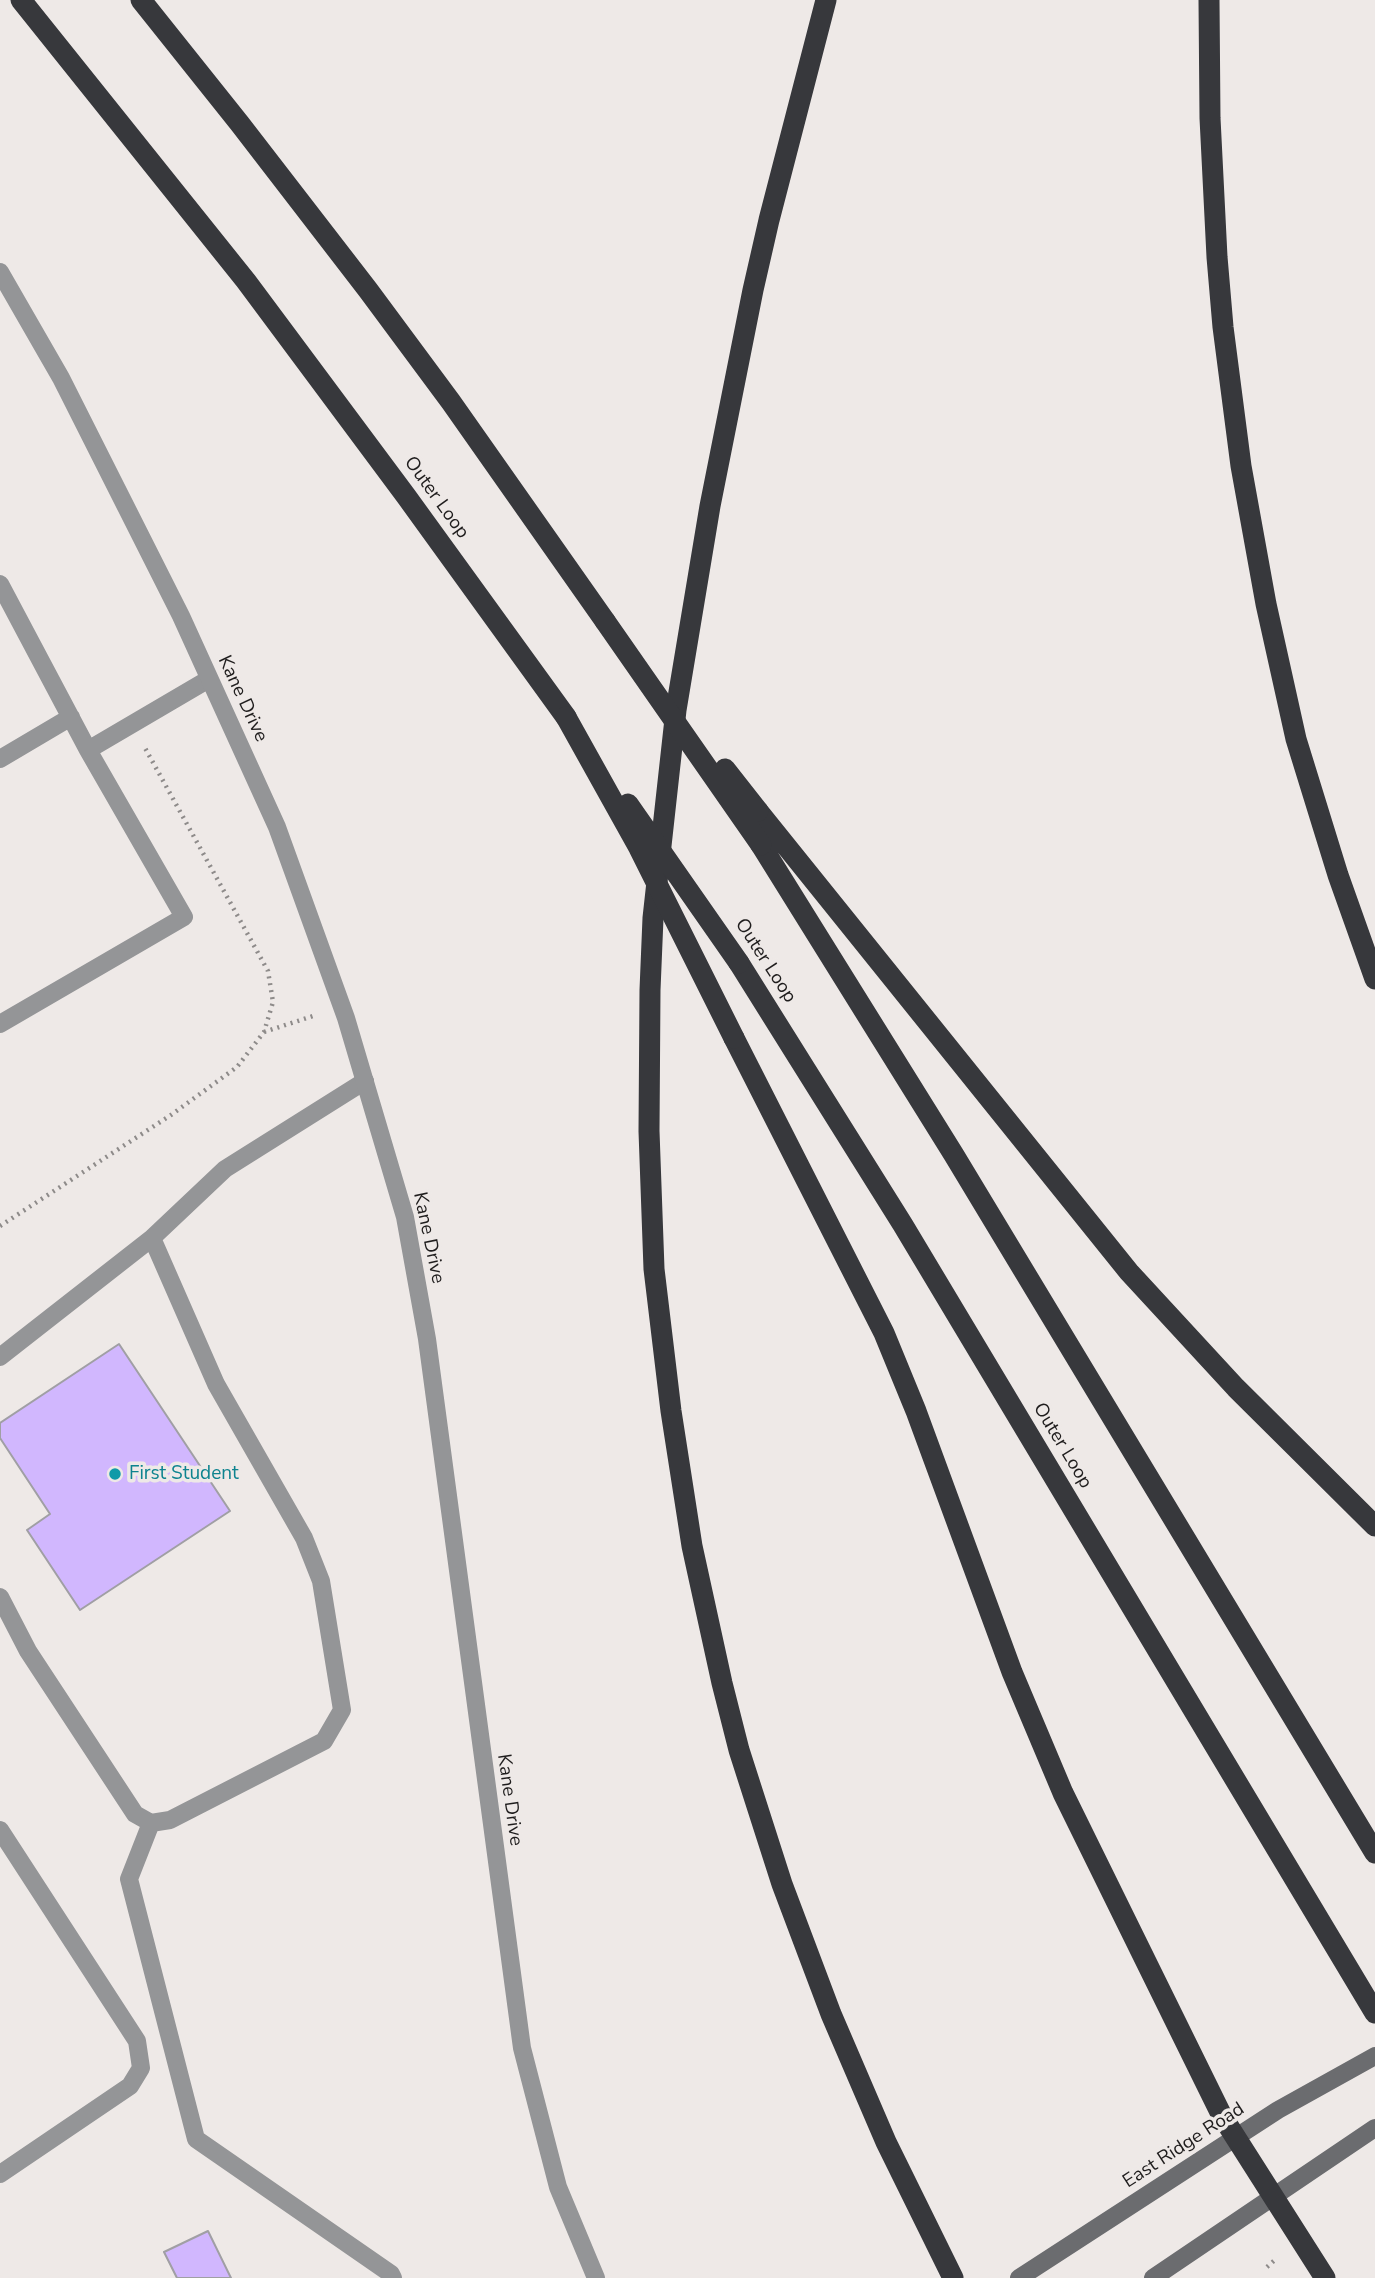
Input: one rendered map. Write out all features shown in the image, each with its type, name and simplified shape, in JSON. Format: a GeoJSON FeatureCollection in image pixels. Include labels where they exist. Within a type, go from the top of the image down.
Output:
{"type":"FeatureCollection","features":[{"type":"Feature","properties":{"kind":"highway","name":"Outer Loop"},"geometry":{"type":"LineString","coordinates":[[21,0],[254,291],[406,495],[699,902],[903,1225],[1375,2013]]}},
{"type":"Feature","properties":{"kind":"highway"},"geometry":{"type":"LineString","coordinates":[[141,0],[240,124],[451,402],[761,845],[954,1155],[1375,1853]]}},
{"type":"Feature","properties":{"kind":"highway"},"geometry":{"type":"LineString","coordinates":[[826,0],[769,220],[722,441],[686,641],[653,918],[649,1131],[654,1255],[661,1339],[680,1479],[703,1600],[729,1710],[760,1818],[835,2025],[886,2142],[953,2278]]}},
{"type":"Feature","properties":{"kind":"highway"},"geometry":{"type":"LineString","coordinates":[[1209,0],[1213,187],[1223,327],[1231,399],[1253,535],[1280,674],[1317,808],[1375,979]]}},
{"type":"Feature","properties":{"kind":"highway"},"geometry":{"type":"LineString","coordinates":[[605,621],[1129,1272],[1236,1388],[1375,1526]]}},
{"type":"Feature","properties":{"kind":"highway"},"geometry":{"type":"LineString","coordinates":[[566,717],[639,848],[884,1333],[1045,1752],[1212,2095],[1235,2138],[1325,2278]]}},
{"type":"Feature","properties":{"kind":"main road","name":"East Ridge Road"},"geometry":{"type":"LineString","coordinates":[[1019,2278],[1235,2138],[1320,2085],[1375,2056]]}},
{"type":"Feature","properties":{"kind":"main road"},"geometry":{"type":"LineString","coordinates":[[1153,2278],[1375,2128]]}},
{"type":"Feature","properties":{"kind":"street","name":"Kane Drive"},"geometry":{"type":"LineString","coordinates":[[0,272],[61,378],[181,616],[277,827],[346,1018],[365,1081],[405,1217],[427,1339],[522,2048],[558,2187],[596,2278]]}},
{"type":"Feature","properties":{"kind":"street"},"geometry":{"type":"LineString","coordinates":[[0,584],[88,750],[184,917],[0,1024]]}},
{"type":"Feature","properties":{"kind":"street"},"geometry":{"type":"LineString","coordinates":[[88,750],[209,678]]}},
{"type":"Feature","properties":{"kind":"street"},"geometry":{"type":"LineString","coordinates":[[0,759],[71,717]]}},
{"type":"Feature","properties":{"kind":"street"},"geometry":{"type":"LineString","coordinates":[[0,1357],[152,1238],[225,1169],[365,1081]]}},
{"type":"Feature","properties":{"kind":"street"},"geometry":{"type":"LineString","coordinates":[[0,1597],[29,1651],[135,1814],[151,1824],[170,1821],[324,1741],[342,1710],[321,1581],[304,1538],[216,1384],[152,1238]]}},
{"type":"Feature","properties":{"kind":"street"},"geometry":{"type":"LineString","coordinates":[[151,1824],[129,1879],[196,2139],[391,2274],[393,2278]]}},
{"type":"Feature","properties":{"kind":"street"},"geometry":{"type":"LineString","coordinates":[[0,1830],[137,2041],[141,2068],[130,2086],[0,2174]]}},
{"type":"Feature","properties":{"kind":"path"},"geometry":{"type":"LineString","coordinates":[[0,1226],[171,1115],[237,1067],[264,1032],[273,1002],[268,971],[131,723]]}},
{"type":"Feature","properties":{"kind":"path"},"geometry":{"type":"LineString","coordinates":[[264,1032],[313,1016]]}},
{"type":"Feature","properties":{"kind":"building","name":"First Student"},"geometry":{"type":"Polygon","coordinates":[[[119,1344],[230,1511],[80,1610],[27,1530],[50,1514],[0,1438],[0,1423],[119,1344]]]}},
{"type":"Feature","properties":{"kind":"building"},"geometry":{"type":"Polygon","coordinates":[[[208,2231],[231,2278],[177,2278],[164,2252],[208,2231]]]}},
{"type":"Feature","properties":{"kind":"place","name":"First Student"},"geometry":{"type":"Point","coordinates":[115,1474]}}]}
